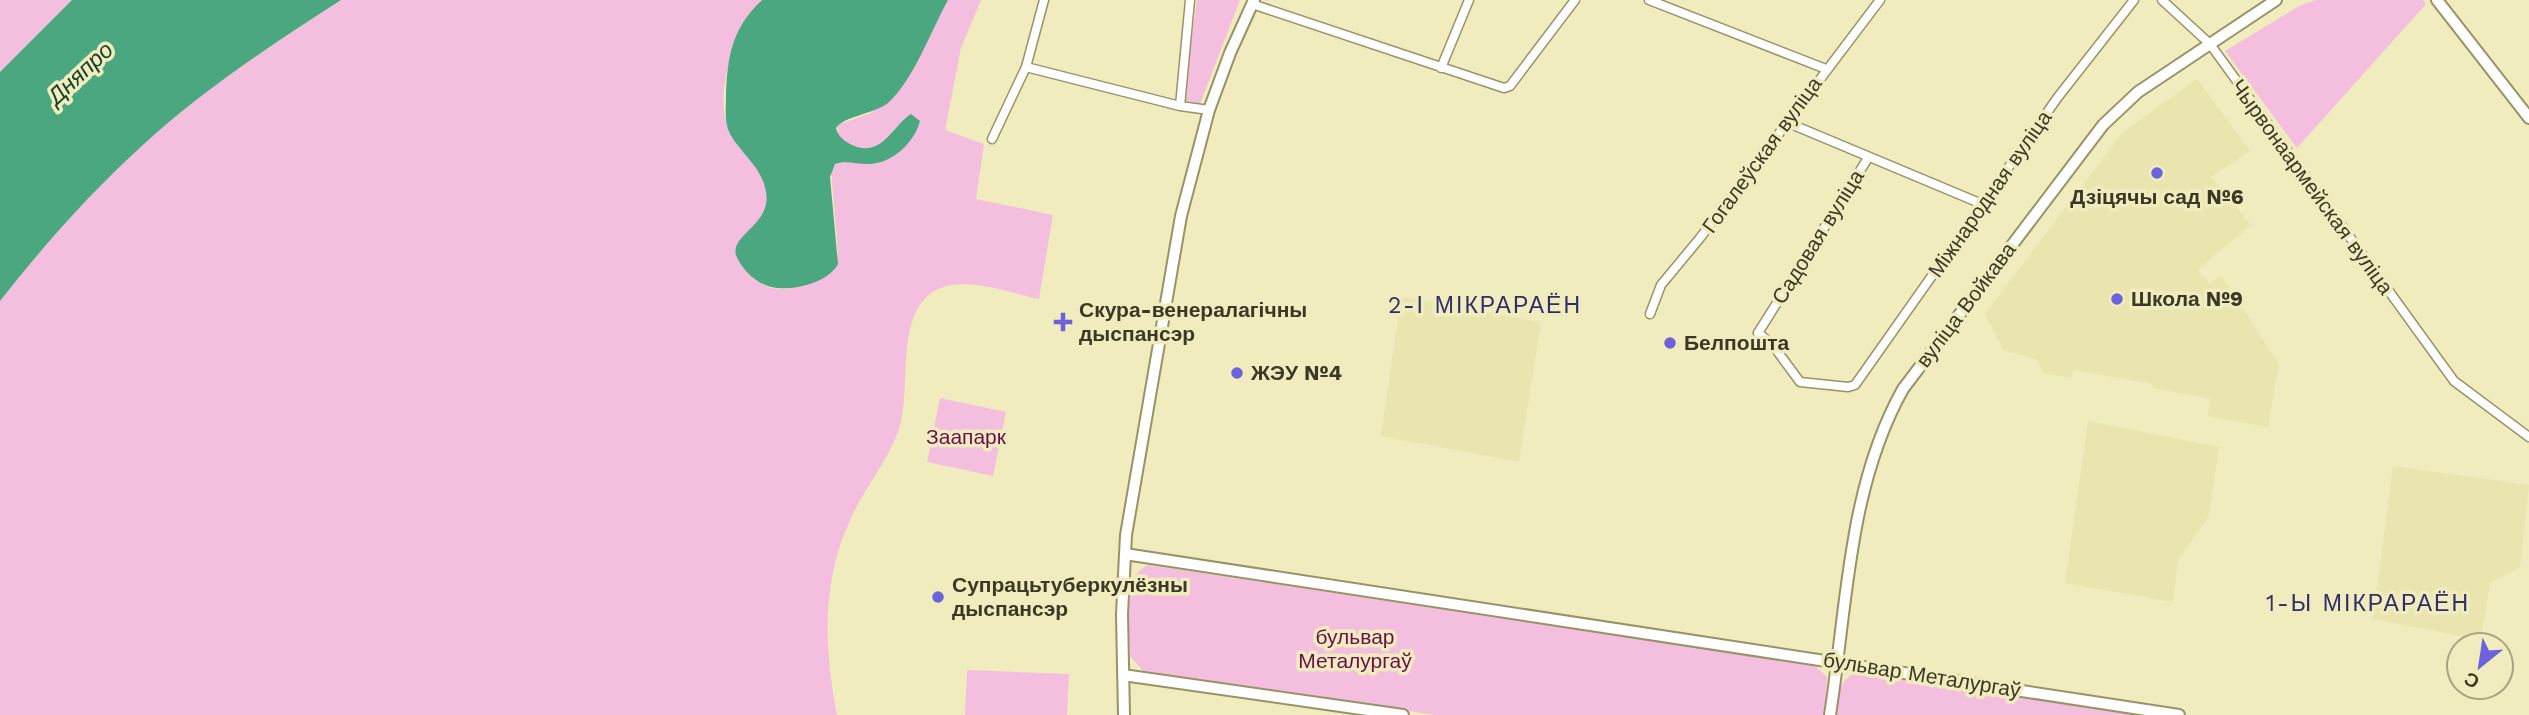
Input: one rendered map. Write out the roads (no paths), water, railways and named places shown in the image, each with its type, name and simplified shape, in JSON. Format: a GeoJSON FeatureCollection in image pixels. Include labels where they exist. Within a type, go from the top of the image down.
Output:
{"type":"FeatureCollection","features":[{"type":"Feature","properties":{"kind":"main road","name":"вуліца Войкава"},"geometry":{"type":"LineString","coordinates":[[1830,715],[1854,539],[1866,481],[1886,420],[1903,390],[2103,125],[2138,92],[2276,0]]}},
{"type":"Feature","properties":{"kind":"main road"},"geometry":{"type":"LineString","coordinates":[[2437,0],[2529,118]]}},
{"type":"Feature","properties":{"kind":"main road"},"geometry":{"type":"LineString","coordinates":[[1124,715],[1125,554],[1131,498],[1181,216],[1209,110],[1253,2]]}},
{"type":"Feature","properties":{"kind":"main road","name":"бульвар Металургаў"},"geometry":{"type":"LineString","coordinates":[[1125,554],[2179,715]]}},
{"type":"Feature","properties":{"kind":"main road"},"geometry":{"type":"LineString","coordinates":[[1123,675],[1403,715]]}},
{"type":"Feature","properties":{"kind":"street"},"geometry":{"type":"LineString","coordinates":[[992,139],[1026,67],[1044,0]]}},
{"type":"Feature","properties":{"kind":"street"},"geometry":{"type":"LineString","coordinates":[[1180,106],[1190,0]]}},
{"type":"Feature","properties":{"kind":"street"},"geometry":{"type":"LineString","coordinates":[[1441,68],[1469,0]]}},
{"type":"Feature","properties":{"kind":"street"},"geometry":{"type":"LineString","coordinates":[[1253,2],[1441,68],[1497,86],[1510,86],[1576,0]]}},
{"type":"Feature","properties":{"kind":"street"},"geometry":{"type":"LineString","coordinates":[[1649,0],[1826,69]]}},
{"type":"Feature","properties":{"kind":"street","name":"Гогалеўская вуліца"},"geometry":{"type":"LineString","coordinates":[[1650,314],[1661,285],[1700,238],[1880,0]]}},
{"type":"Feature","properties":{"kind":"street","name":"Міжнародная вуліца"},"geometry":{"type":"LineString","coordinates":[[1848,387],[1855,385],[2058,97],[2134,0]]}},
{"type":"Feature","properties":{"kind":"street","name":"Чырвонаармейская вуліца"},"geometry":{"type":"LineString","coordinates":[[2162,0],[2210,44],[2454,381],[2529,437]]}},
{"type":"Feature","properties":{"kind":"street"},"geometry":{"type":"LineString","coordinates":[[1026,67],[1180,106],[1209,110]]}},
{"type":"Feature","properties":{"kind":"street"},"geometry":{"type":"LineString","coordinates":[[1786,122],[1982,204]]}},
{"type":"Feature","properties":{"kind":"street","name":"Садовая вуліца"},"geometry":{"type":"LineString","coordinates":[[1848,387],[1800,382],[1772,344],[1758,333],[1868,158]]}},
{"type":"Feature","properties":{"kind":"water","name":"Дняпро"},"geometry":{"type":"Polygon","coordinates":[[[72,0],[341,0],[215,86],[144,144],[69,219],[0,301],[0,72],[72,0]]]}},
{"type":"Feature","properties":{"kind":"water"},"geometry":{"type":"Polygon","coordinates":[[[762,0],[948,0],[914,68],[897,93],[882,107],[846,121],[836,128],[841,138],[850,144],[870,148],[885,140],[911,114],[920,121],[913,137],[893,156],[877,163],[835,164],[830,177],[838,264],[818,281],[798,287],[779,288],[760,283],[746,270],[736,255],[739,241],[763,213],[766,192],[760,175],[728,129],[728,69],[738,32],[762,0]]]}},
{"type":"Feature","properties":{"kind":"place","name":"Дзіцячы сад №6"},"geometry":{"type":"Point","coordinates":[2157,173]}},
{"type":"Feature","properties":{"kind":"place","name":"Школа №9"},"geometry":{"type":"Point","coordinates":[2117,299]}},
{"type":"Feature","properties":{"kind":"place","name":"Скура-венералагічны дыспансэр"},"geometry":{"type":"Point","coordinates":[1063,322]}},
{"type":"Feature","properties":{"kind":"place","name":"Белпошта"},"geometry":{"type":"Point","coordinates":[1670,343]}},
{"type":"Feature","properties":{"kind":"place","name":"ЖЭУ №4"},"geometry":{"type":"Point","coordinates":[1237,373]}},
{"type":"Feature","properties":{"kind":"place","name":"Супрацьтуберкулёзны дыспансэр"},"geometry":{"type":"Point","coordinates":[938,597]}},
{"type":"Feature","properties":{"kind":"district","name":"2-І МІКРАРАЁН"},"geometry":{"type":"Point","coordinates":[1485,305]}},
{"type":"Feature","properties":{"kind":"district","name":"1-Ы МІКРАРАЁН"},"geometry":{"type":"Point","coordinates":[2368,603]}},
{"type":"Feature","properties":{"kind":"park label","name":"Заапарк"},"geometry":{"type":"Point","coordinates":[966,437]}}]}
